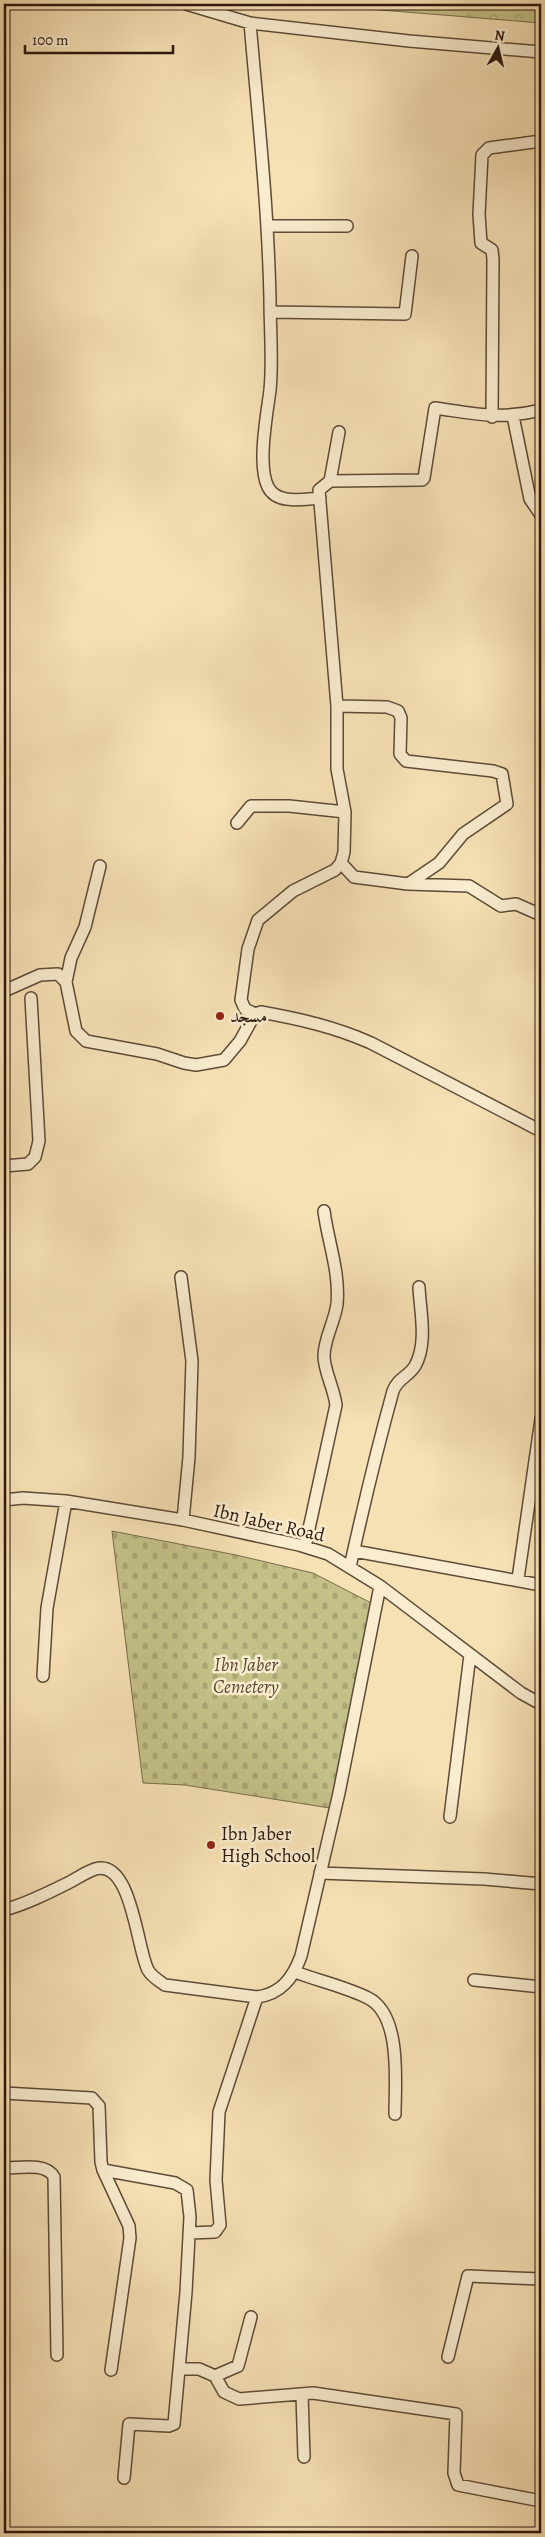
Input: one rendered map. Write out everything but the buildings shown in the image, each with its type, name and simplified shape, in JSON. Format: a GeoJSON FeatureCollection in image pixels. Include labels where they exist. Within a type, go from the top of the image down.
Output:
{"type":"FeatureCollection","features":[{"type":"Feature","properties":{"kind":"street"},"geometry":{"type":"LineString","coordinates":[[186,4],[250,23],[409,41],[541,52]]}},
{"type":"Feature","properties":{"kind":"street"},"geometry":{"type":"LineString","coordinates":[[250,23],[268,226],[270,390],[264,415],[264,469],[268,487],[276,496],[293,500],[320,498]]}},
{"type":"Feature","properties":{"kind":"street"},"geometry":{"type":"LineString","coordinates":[[492,416],[493,259],[492,250],[482,243],[479,214],[482,155],[489,148],[541,141]]}},
{"type":"Feature","properties":{"kind":"street"},"geometry":{"type":"LineString","coordinates":[[268,226],[347,226]]}},
{"type":"Feature","properties":{"kind":"street"},"geometry":{"type":"LineString","coordinates":[[270,312],[405,314],[412,256]]}},
{"type":"Feature","properties":{"kind":"street"},"geometry":{"type":"LineString","coordinates":[[330,480],[422,480],[424,478],[435,408],[492,416],[514,416],[541,410]]}},
{"type":"Feature","properties":{"kind":"street"},"geometry":{"type":"LineString","coordinates":[[514,416],[530,499],[541,515]]}},
{"type":"Feature","properties":{"kind":"street"},"geometry":{"type":"LineString","coordinates":[[255,1014],[245,1009],[241,1000],[248,950],[258,920],[293,891],[335,870],[342,863],[346,834],[345,812],[337,770],[337,706],[320,498],[320,490],[330,480],[339,432]]}},
{"type":"Feature","properties":{"kind":"street"},"geometry":{"type":"LineString","coordinates":[[337,706],[387,707],[398,711],[402,718],[399,751],[406,761],[493,771],[502,774],[507,804],[463,834],[439,863],[408,884]]}},
{"type":"Feature","properties":{"kind":"street"},"geometry":{"type":"LineString","coordinates":[[237,823],[251,806],[289,806],[345,812]]}},
{"type":"Feature","properties":{"kind":"street"},"geometry":{"type":"LineString","coordinates":[[342,863],[354,877],[408,884],[468,886],[501,906],[516,904],[541,915]]}},
{"type":"Feature","properties":{"kind":"street"},"geometry":{"type":"LineString","coordinates":[[100,866],[85,927],[71,958],[66,982],[76,1031],[86,1041],[156,1054],[196,1065],[224,1060],[240,1041],[255,1014],[261,1012],[316,1022],[345,1031],[466,1091],[541,1131]]}},
{"type":"Feature","properties":{"kind":"street"},"geometry":{"type":"LineString","coordinates":[[4,991],[48,973],[58,974],[66,982]]}},
{"type":"Feature","properties":{"kind":"street"},"geometry":{"type":"LineString","coordinates":[[4,1166],[28,1164],[35,1157],[39,1141],[31,998]]}},
{"type":"Feature","properties":{"kind":"street"},"geometry":{"type":"LineString","coordinates":[[305,1547],[336,1405],[334,1390],[324,1363],[324,1354],[337,1304],[336,1268],[324,1211]]}},
{"type":"Feature","properties":{"kind":"street"},"geometry":{"type":"LineString","coordinates":[[181,1277],[192,1361],[189,1457],[183,1520]]}},
{"type":"Feature","properties":{"kind":"street"},"geometry":{"type":"LineString","coordinates":[[350,1566],[378,1445],[394,1387],[402,1377],[414,1368],[420,1355],[422,1343],[419,1287]]}},
{"type":"Feature","properties":{"kind":"street"},"geometry":{"type":"LineString","coordinates":[[518,1579],[541,1420]]}},
{"type":"Feature","properties":{"kind":"street","name":"Ibn Jaber Road"},"geometry":{"type":"LineString","coordinates":[[4,1500],[23,1498],[66,1501],[183,1520],[305,1547],[328,1554],[380,1586],[521,1693],[541,1704]]}},
{"type":"Feature","properties":{"kind":"street"},"geometry":{"type":"LineString","coordinates":[[43,1676],[47,1608],[66,1501]]}},
{"type":"Feature","properties":{"kind":"street"},"geometry":{"type":"LineString","coordinates":[[354,1551],[518,1579],[541,1585]]}},
{"type":"Feature","properties":{"kind":"street"},"geometry":{"type":"LineString","coordinates":[[4,1910],[50,1892],[95,1869],[105,1868],[114,1872],[121,1882],[136,1924],[147,1968],[153,1977],[165,1985],[256,1997],[270,1995],[283,1986],[295,1972],[301,1956],[339,1793],[380,1586]]}},
{"type":"Feature","properties":{"kind":"street"},"geometry":{"type":"LineString","coordinates":[[450,1817],[470,1655]]}},
{"type":"Feature","properties":{"kind":"street"},"geometry":{"type":"LineString","coordinates":[[320,1873],[484,1879],[541,1884]]}},
{"type":"Feature","properties":{"kind":"street"},"geometry":{"type":"LineString","coordinates":[[295,1972],[370,1998],[386,2017],[394,2051],[395,2114]]}},
{"type":"Feature","properties":{"kind":"street"},"geometry":{"type":"LineString","coordinates":[[474,1980],[541,1987]]}},
{"type":"Feature","properties":{"kind":"street"},"geometry":{"type":"LineString","coordinates":[[189,2233],[215,2232],[219,2228],[216,2180],[219,2112],[256,1997]]}},
{"type":"Feature","properties":{"kind":"street"},"geometry":{"type":"LineString","coordinates":[[4,2093],[84,2096],[96,2101],[99,2106],[101,2162],[129,2226],[130,2238],[111,2370]]}},
{"type":"Feature","properties":{"kind":"street"},"geometry":{"type":"LineString","coordinates":[[4,2168],[42,2168],[52,2172],[54,2177],[57,2355]]}},
{"type":"Feature","properties":{"kind":"street"},"geometry":{"type":"LineString","coordinates":[[103,2170],[175,2183],[184,2187],[188,2195],[189,2233],[180,2369],[174,2424],[169,2426],[132,2422],[128,2426],[124,2478]]}},
{"type":"Feature","properties":{"kind":"street"},"geometry":{"type":"LineString","coordinates":[[448,2358],[468,2276],[541,2279]]}},
{"type":"Feature","properties":{"kind":"street"},"geometry":{"type":"LineString","coordinates":[[215,2376],[238,2366],[251,2317]]}},
{"type":"Feature","properties":{"kind":"street"},"geometry":{"type":"LineString","coordinates":[[180,2369],[199,2369],[215,2376],[224,2392],[239,2399],[314,2394],[456,2414],[454,2473],[458,2485],[541,2501]]}},
{"type":"Feature","properties":{"kind":"street"},"geometry":{"type":"LineString","coordinates":[[302,2394],[304,2457]]}},
{"type":"Feature","properties":{"kind":"green space"},"geometry":{"type":"Polygon","coordinates":[[[307,4],[541,4],[541,23],[307,4]]]}},
{"type":"Feature","properties":{"kind":"green space","name":"Ibn Jaber Cemetery"},"geometry":{"type":"Polygon","coordinates":[[[112,1531],[236,1555],[313,1573],[377,1606],[336,1809],[185,1785],[143,1783],[112,1531]]]}},
{"type":"Feature","properties":{"kind":"place","name":"مسجد"},"geometry":{"type":"Point","coordinates":[220,1016]}},
{"type":"Feature","properties":{"kind":"place","name":"Ibn Jaber High School"},"geometry":{"type":"Point","coordinates":[211,1845]}}]}
